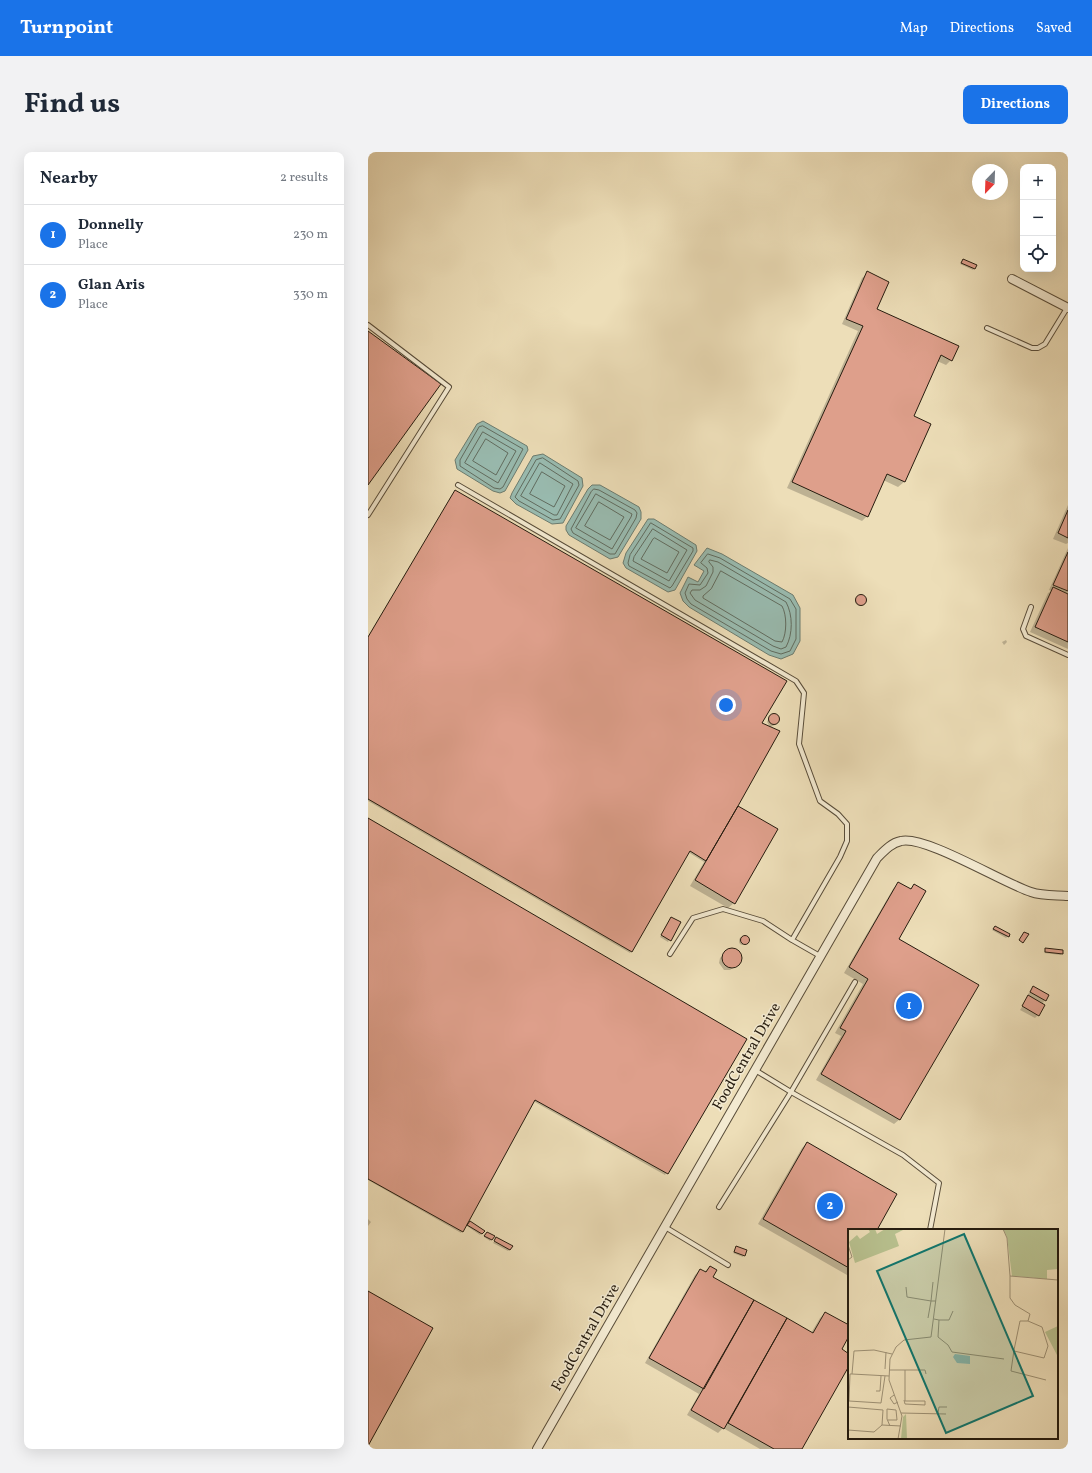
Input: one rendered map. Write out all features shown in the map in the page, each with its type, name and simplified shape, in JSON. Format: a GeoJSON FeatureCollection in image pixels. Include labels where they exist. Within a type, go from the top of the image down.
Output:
{"type":"FeatureCollection","features":[{"type":"Feature","properties":{"kind":"street"},"geometry":{"type":"LineString","coordinates":[[1012,279],[1067,308]]}},
{"type":"Feature","properties":{"kind":"street","name":"FoodCentral Drive"},"geometry":{"type":"LineString","coordinates":[[536,1449],[877,858],[890,846],[902,840],[916,842],[933,848],[1032,893],[1068,896]]}},
{"type":"Feature","properties":{"kind":"lane"},"geometry":{"type":"LineString","coordinates":[[987,328],[1032,348],[1038,348],[1045,344],[1067,308]]}},
{"type":"Feature","properties":{"kind":"lane"},"geometry":{"type":"LineString","coordinates":[[368,325],[449,387],[370,509],[368,515]]}},
{"type":"Feature","properties":{"kind":"lane"},"geometry":{"type":"LineString","coordinates":[[458,485],[796,681],[804,693],[799,744],[820,801],[838,814],[847,824],[847,841],[840,857],[792,940]]}},
{"type":"Feature","properties":{"kind":"lane"},"geometry":{"type":"LineString","coordinates":[[1031,607],[1023,629],[1026,636],[1068,655]]}},
{"type":"Feature","properties":{"kind":"lane"},"geometry":{"type":"LineString","coordinates":[[670,954],[693,918],[723,909],[763,921],[820,956]]}},
{"type":"Feature","properties":{"kind":"lane"},"geometry":{"type":"LineString","coordinates":[[719,1208],[791,1092],[855,982]]}},
{"type":"Feature","properties":{"kind":"lane"},"geometry":{"type":"LineString","coordinates":[[755,1070],[903,1155],[938,1183],[930,1229]]}},
{"type":"Feature","properties":{"kind":"lane"},"geometry":{"type":"LineString","coordinates":[[664,1227],[728,1265]]}},
{"type":"Feature","properties":{"kind":"water"},"geometry":{"type":"Polygon","coordinates":[[[483,421],[527,446],[528,450],[505,491],[500,493],[493,491],[457,469],[455,460],[477,424],[483,421]]]}},
{"type":"Feature","properties":{"kind":"water"},"geometry":{"type":"Polygon","coordinates":[[[543,454],[582,478],[583,486],[563,523],[552,524],[516,504],[510,498],[533,456],[543,454]]]}},
{"type":"Feature","properties":{"kind":"water"},"geometry":{"type":"Polygon","coordinates":[[[592,485],[600,485],[639,507],[641,512],[641,519],[618,557],[610,559],[569,535],[566,530],[566,526],[588,489],[592,485]]]}},
{"type":"Feature","properties":{"kind":"water"},"geometry":{"type":"Polygon","coordinates":[[[648,519],[654,519],[696,545],[697,551],[675,590],[668,592],[626,568],[623,563],[626,553],[648,519]]]}},
{"type":"Feature","properties":{"kind":"water"},"geometry":{"type":"Polygon","coordinates":[[[707,548],[722,554],[793,595],[800,608],[800,641],[793,654],[781,659],[769,655],[689,607],[683,601],[680,593],[688,577],[698,582],[704,571],[694,565],[707,548]]]}},
{"type":"Feature","properties":{"kind":"building"},"geometry":{"type":"Polygon","coordinates":[[[963,259],[977,265],[975,269],[961,263],[963,259]]]}},
{"type":"Feature","properties":{"kind":"building"},"geometry":{"type":"Polygon","coordinates":[[[867,271],[889,282],[877,309],[959,346],[952,361],[941,355],[914,416],[931,424],[905,482],[887,474],[868,517],[792,482],[863,326],[846,319],[867,271]]]}},
{"type":"Feature","properties":{"kind":"building"},"geometry":{"type":"Polygon","coordinates":[[[368,331],[441,384],[368,485],[368,331]]]}},
{"type":"Feature","properties":{"kind":"building"},"geometry":{"type":"Polygon","coordinates":[[[455,490],[787,681],[762,723],[780,731],[738,806],[706,861],[690,851],[632,952],[368,799],[368,637],[455,490]]]}},
{"type":"Feature","properties":{"kind":"building"},"geometry":{"type":"Polygon","coordinates":[[[1068,510],[1068,538],[1058,533],[1068,510]]]}},
{"type":"Feature","properties":{"kind":"building"},"geometry":{"type":"Polygon","coordinates":[[[1068,552],[1068,591],[1053,585],[1068,552]]]}},
{"type":"Feature","properties":{"kind":"building"},"geometry":{"type":"Polygon","coordinates":[[[1053,587],[1068,594],[1068,642],[1035,627],[1053,587]]]}},
{"type":"Feature","properties":{"kind":"building"},"geometry":{"type":"Polygon","coordinates":[[[859,595],[863,595],[865,596],[865,604],[859,605],[856,602],[856,598],[859,595]]]}},
{"type":"Feature","properties":{"kind":"building"},"geometry":{"type":"Polygon","coordinates":[[[774,713],[778,715],[780,719],[778,723],[774,725],[770,723],[768,719],[770,715],[774,713]]]}},
{"type":"Feature","properties":{"kind":"building"},"geometry":{"type":"Polygon","coordinates":[[[738,806],[778,829],[735,904],[695,880],[738,806]]]}},
{"type":"Feature","properties":{"kind":"building"},"geometry":{"type":"Polygon","coordinates":[[[368,818],[747,1039],[668,1174],[535,1100],[463,1232],[368,1179],[368,818]]]}},
{"type":"Feature","properties":{"kind":"building"},"geometry":{"type":"Polygon","coordinates":[[[898,882],[911,889],[914,884],[926,891],[899,939],[979,985],[900,1120],[821,1074],[846,1031],[840,1028],[868,979],[849,967],[898,882]]]}},
{"type":"Feature","properties":{"kind":"building"},"geometry":{"type":"Polygon","coordinates":[[[671,917],[681,922],[671,941],[661,935],[671,917]]]}},
{"type":"Feature","properties":{"kind":"building"},"geometry":{"type":"Polygon","coordinates":[[[995,926],[1010,934],[1009,937],[993,929],[995,926]]]}},
{"type":"Feature","properties":{"kind":"building"},"geometry":{"type":"Polygon","coordinates":[[[1024,932],[1029,934],[1023,943],[1019,940],[1024,932]]]}},
{"type":"Feature","properties":{"kind":"building"},"geometry":{"type":"Polygon","coordinates":[[[745,935],[750,940],[745,945],[740,940],[745,935]]]}},
{"type":"Feature","properties":{"kind":"building"},"geometry":{"type":"Polygon","coordinates":[[[732,948],[739,951],[742,958],[739,965],[732,968],[725,965],[722,958],[725,951],[732,948]]]}},
{"type":"Feature","properties":{"kind":"building"},"geometry":{"type":"Polygon","coordinates":[[[1045,948],[1063,950],[1063,954],[1045,952],[1045,948]]]}},
{"type":"Feature","properties":{"kind":"building"},"geometry":{"type":"Polygon","coordinates":[[[1033,986],[1049,995],[1046,1001],[1030,992],[1033,986]]]}},
{"type":"Feature","properties":{"kind":"building"},"geometry":{"type":"Polygon","coordinates":[[[1028,995],[1045,1005],[1039,1016],[1022,1006],[1028,995]]]}},
{"type":"Feature","properties":{"kind":"building"},"geometry":{"type":"Polygon","coordinates":[[[807,1142],[897,1194],[878,1229],[848,1229],[848,1267],[763,1219],[807,1142]]]}},
{"type":"Feature","properties":{"kind":"building"},"geometry":{"type":"Polygon","coordinates":[[[470,1221],[485,1231],[482,1234],[467,1225],[470,1221]]]}},
{"type":"Feature","properties":{"kind":"building"},"geometry":{"type":"Polygon","coordinates":[[[487,1232],[495,1236],[492,1240],[484,1236],[487,1232]]]}},
{"type":"Feature","properties":{"kind":"building"},"geometry":{"type":"Polygon","coordinates":[[[496,1237],[513,1246],[510,1250],[494,1241],[496,1237]]]}},
{"type":"Feature","properties":{"kind":"building"},"geometry":{"type":"Polygon","coordinates":[[[736,1246],[747,1250],[745,1256],[734,1252],[736,1246]]]}},
{"type":"Feature","properties":{"kind":"building"},"geometry":{"type":"Polygon","coordinates":[[[710,1266],[717,1270],[713,1277],[754,1300],[704,1389],[649,1358],[700,1269],[706,1272],[710,1266]]]}},
{"type":"Feature","properties":{"kind":"building"},"geometry":{"type":"Polygon","coordinates":[[[368,1291],[433,1328],[368,1446],[368,1291]]]}},
{"type":"Feature","properties":{"kind":"building"},"geometry":{"type":"Polygon","coordinates":[[[754,1300],[787,1318],[724,1429],[691,1410],[754,1300]]]}},
{"type":"Feature","properties":{"kind":"building"},"geometry":{"type":"Polygon","coordinates":[[[825,1312],[848,1324],[848,1338],[842,1349],[848,1353],[848,1368],[802,1449],[774,1449],[728,1423],[787,1318],[813,1333],[825,1312]]]}},
{"type":"Feature","properties":{"kind":"place","name":"Donnelly"},"geometry":{"type":"Point","coordinates":[909,1006]}},
{"type":"Feature","properties":{"kind":"place","name":"Glan Aris"},"geometry":{"type":"Point","coordinates":[830,1206]}}]}
